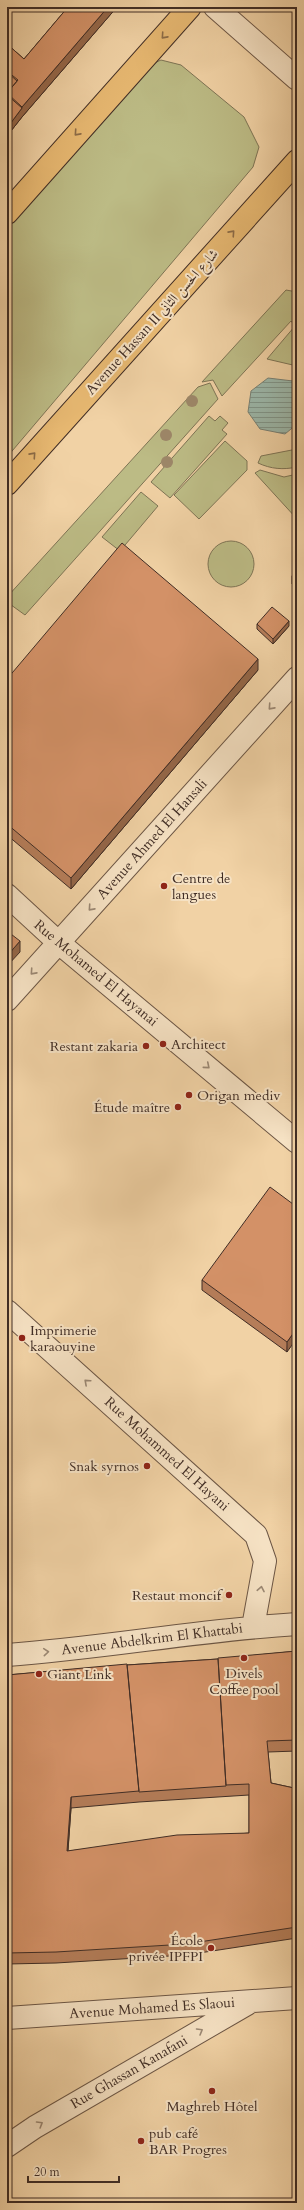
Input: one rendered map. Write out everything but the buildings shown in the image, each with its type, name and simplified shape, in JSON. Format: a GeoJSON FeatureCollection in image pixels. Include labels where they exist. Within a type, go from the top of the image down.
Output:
{"type":"FeatureCollection","features":[{"type":"Feature","properties":{"kind":"main road"},"geometry":{"type":"LineString","coordinates":[[7,213],[190,7]]}},
{"type":"Feature","properties":{"kind":"main road","name":"Avenue Hassan II شارع الحسن الثاني"},"geometry":{"type":"LineString","coordinates":[[7,484],[297,161]]}},
{"type":"Feature","properties":{"kind":"street"},"geometry":{"type":"LineString","coordinates":[[215,7],[297,79]]}},
{"type":"Feature","properties":{"kind":"street","name":"Avenue Ahmed El Hansali"},"geometry":{"type":"LineString","coordinates":[[7,1000],[297,678]]}},
{"type":"Feature","properties":{"kind":"street","name":"Rue Mohamed El Hayanai"},"geometry":{"type":"LineString","coordinates":[[7,895],[59,943],[297,1142]]}},
{"type":"Feature","properties":{"kind":"street","name":"Rue Mohammed El Hayani"},"geometry":{"type":"LineString","coordinates":[[7,1311],[256,1535],[265,1561],[253,1627]]}},
{"type":"Feature","properties":{"kind":"street","name":"Avenue Abdelkrim El Khattabi"},"geometry":{"type":"LineString","coordinates":[[7,1655],[66,1651],[253,1627],[297,1624]]}},
{"type":"Feature","properties":{"kind":"street","name":"Avenue Mohamed Es Slaoui"},"geometry":{"type":"LineString","coordinates":[[7,2018],[297,1998]]}},
{"type":"Feature","properties":{"kind":"street","name":"Rue Ghassan Kanafani"},"geometry":{"type":"LineString","coordinates":[[7,2146],[42,2123],[251,2001]]}},
{"type":"Feature","properties":{"kind":"shaded area"},"geometry":{"type":"Polygon","coordinates":[[[161,60],[181,65],[244,117],[259,147],[253,167],[7,457],[7,218],[141,69],[161,60]]]}},
{"type":"Feature","properties":{"kind":"shaded area"},"geometry":{"type":"Polygon","coordinates":[[[286,290],[297,292],[297,366],[267,359],[295,326],[291,321],[222,396],[213,380],[202,382],[286,290]]]}},
{"type":"Feature","properties":{"kind":"shaded area"},"geometry":{"type":"Polygon","coordinates":[[[268,378],[293,381],[297,388],[297,424],[285,434],[260,429],[248,412],[251,391],[268,378]]]}},
{"type":"Feature","properties":{"kind":"shaded area"},"geometry":{"type":"Polygon","coordinates":[[[210,383],[218,399],[25,615],[7,602],[7,597],[198,387],[210,383]]]}},
{"type":"Feature","properties":{"kind":"shaded area"},"geometry":{"type":"Polygon","coordinates":[[[209,416],[215,421],[220,416],[228,423],[222,430],[227,434],[170,498],[151,482],[209,416]]]}},
{"type":"Feature","properties":{"kind":"shaded area"},"geometry":{"type":"Polygon","coordinates":[[[225,441],[247,461],[247,470],[199,519],[174,495],[225,441]]]}},
{"type":"Feature","properties":{"kind":"shaded area"},"geometry":{"type":"Polygon","coordinates":[[[297,449],[297,467],[277,468],[268,467],[258,463],[261,456],[297,449]]]}},
{"type":"Feature","properties":{"kind":"shaded area"},"geometry":{"type":"Polygon","coordinates":[[[260,470],[284,477],[297,474],[297,519],[255,473],[260,470]]]}},
{"type":"Feature","properties":{"kind":"shaded area"},"geometry":{"type":"Polygon","coordinates":[[[141,492],[158,506],[120,551],[102,537],[141,492]]]}},
{"type":"Feature","properties":{"kind":"shaded area"},"geometry":{"type":"Polygon","coordinates":[[[226,541],[236,541],[244,545],[250,551],[254,559],[254,569],[250,577],[244,583],[236,587],[226,587],[218,583],[212,577],[208,569],[208,559],[212,551],[218,545],[226,541]]]}},
{"type":"Feature","properties":{"kind":"place","name":"Centre de langues"},"geometry":{"type":"Point","coordinates":[164,886]}},
{"type":"Feature","properties":{"kind":"place","name":"Architect"},"geometry":{"type":"Point","coordinates":[163,1044]}},
{"type":"Feature","properties":{"kind":"place","name":"Restant zakaria"},"geometry":{"type":"Point","coordinates":[146,1046]}},
{"type":"Feature","properties":{"kind":"place","name":"Origan mediv"},"geometry":{"type":"Point","coordinates":[189,1095]}},
{"type":"Feature","properties":{"kind":"place","name":"Étude maître"},"geometry":{"type":"Point","coordinates":[178,1107]}},
{"type":"Feature","properties":{"kind":"place","name":"Imprimerie karaouyine"},"geometry":{"type":"Point","coordinates":[22,1338]}},
{"type":"Feature","properties":{"kind":"place","name":"Snak syrnos"},"geometry":{"type":"Point","coordinates":[147,1466]}},
{"type":"Feature","properties":{"kind":"place","name":"Restaut moncif"},"geometry":{"type":"Point","coordinates":[229,1595]}},
{"type":"Feature","properties":{"kind":"place","name":"Divels Coffee pool"},"geometry":{"type":"Point","coordinates":[244,1658]}},
{"type":"Feature","properties":{"kind":"place","name":"Giant Link"},"geometry":{"type":"Point","coordinates":[39,1674]}},
{"type":"Feature","properties":{"kind":"place","name":"École privée IPFPI"},"geometry":{"type":"Point","coordinates":[211,1948]}},
{"type":"Feature","properties":{"kind":"place","name":"Maghreb Hôtel"},"geometry":{"type":"Point","coordinates":[212,2091]}},
{"type":"Feature","properties":{"kind":"place","name":"pub café BAR Progres"},"geometry":{"type":"Point","coordinates":[141,2141]}}]}
